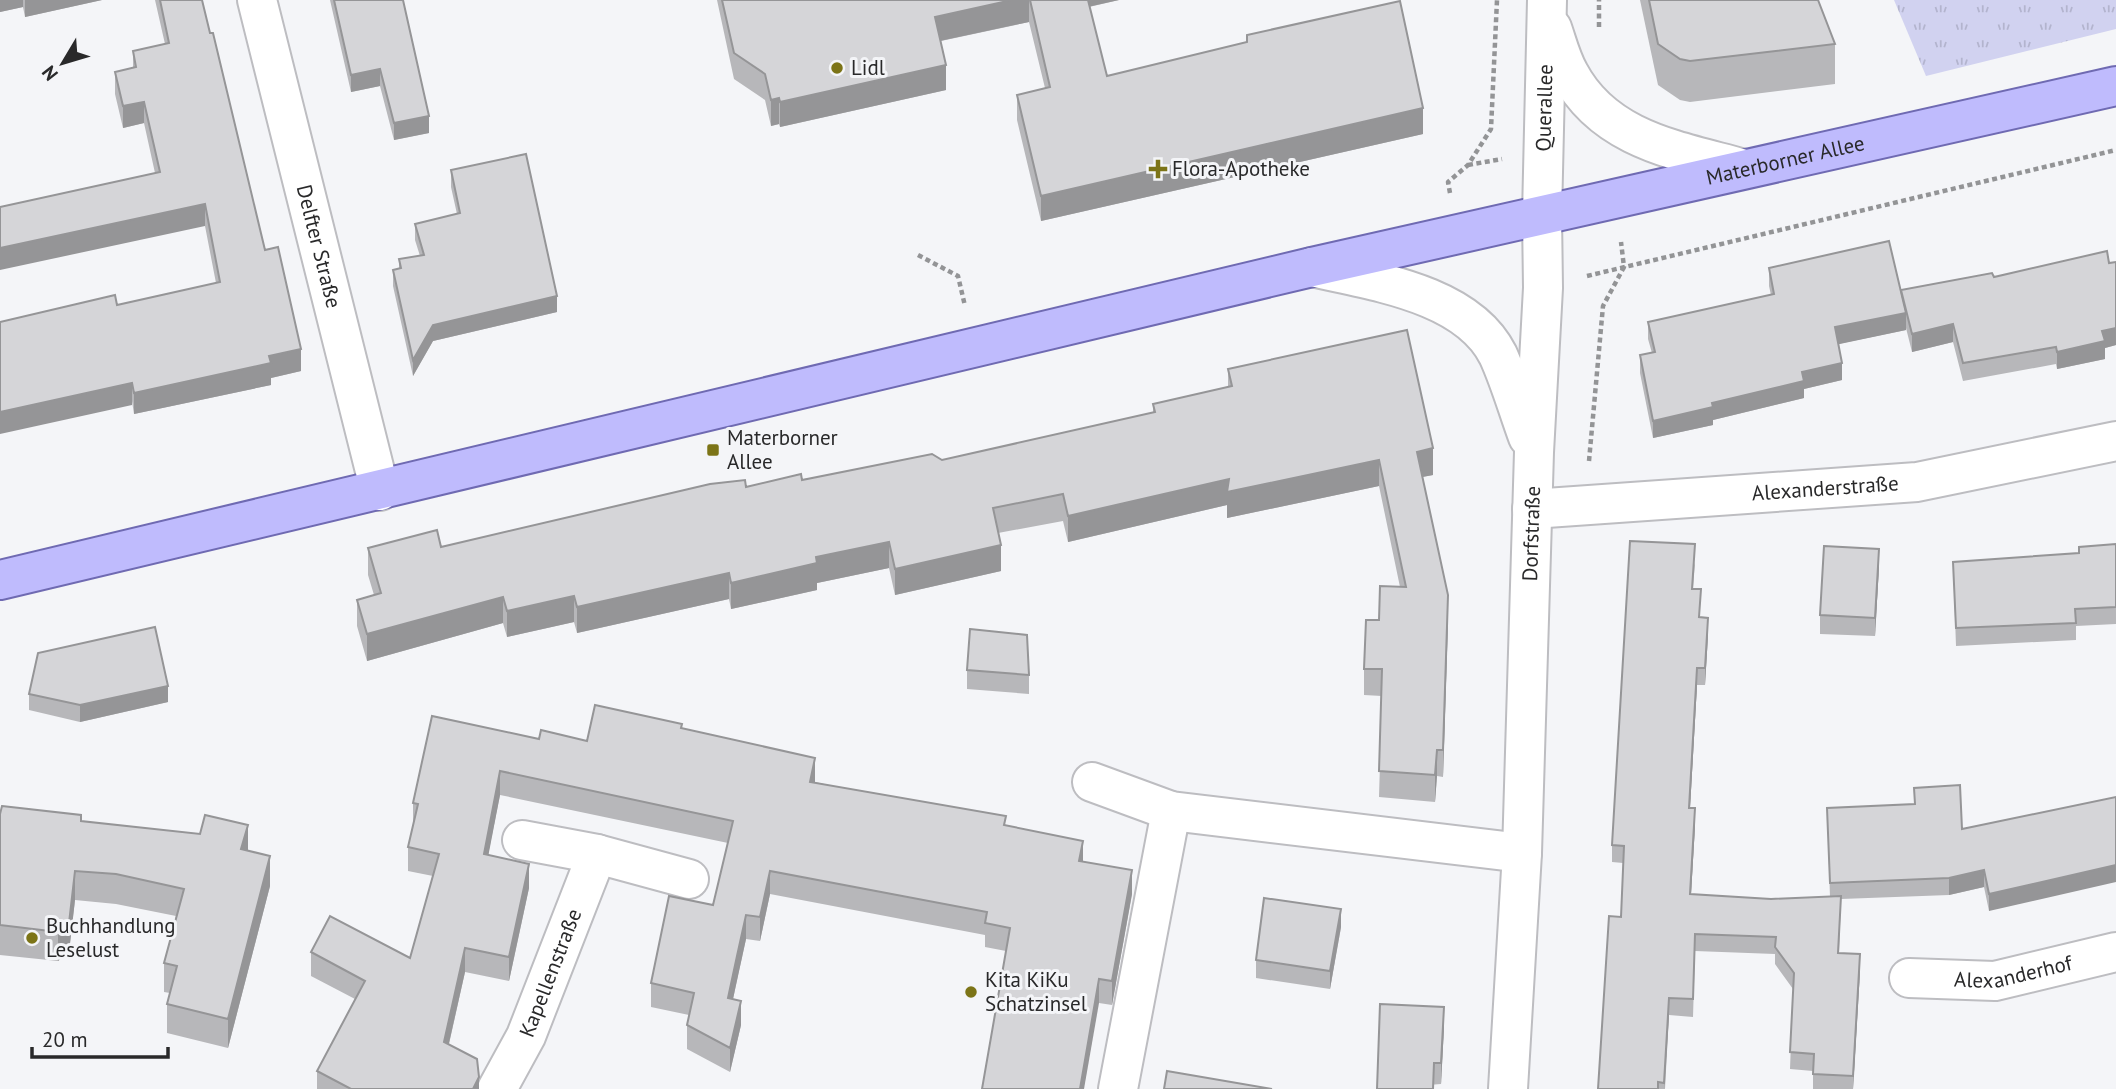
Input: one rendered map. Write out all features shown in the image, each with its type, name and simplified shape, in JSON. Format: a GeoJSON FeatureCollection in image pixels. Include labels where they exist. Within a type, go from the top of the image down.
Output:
{"type":"FeatureCollection","features":[{"type":"Feature","properties":{"kind":"main road","name":"Materborner Allee"},"geometry":{"type":"LineString","coordinates":[[0,580],[1312,267],[1456,236],[1741,168],[2116,86]]}},
{"type":"Feature","properties":{"kind":"street","name":"Delfter Straße"},"geometry":{"type":"LineString","coordinates":[[257,0],[380,491]]}},
{"type":"Feature","properties":{"kind":"street"},"geometry":{"type":"LineString","coordinates":[[1547,6],[1569,73],[1597,112],[1631,135],[1741,168]]}},
{"type":"Feature","properties":{"kind":"street","name":"Querallee"},"geometry":{"type":"LineString","coordinates":[[1542,215],[1547,6]]}},
{"type":"Feature","properties":{"kind":"street","name":"Dorfstraße"},"geometry":{"type":"LineString","coordinates":[[1508,1089],[1522,853],[1534,452],[1543,288],[1542,215]]}},
{"type":"Feature","properties":{"kind":"street"},"geometry":{"type":"LineString","coordinates":[[1312,267],[1412,290],[1468,320],[1497,353],[1534,452]]}},
{"type":"Feature","properties":{"kind":"street","name":"Alexanderstraße"},"geometry":{"type":"LineString","coordinates":[[1532,509],[1917,482],[2116,441]]}},
{"type":"Feature","properties":{"kind":"street"},"geometry":{"type":"LineString","coordinates":[[1092,782],[1171,811],[1522,853]]}},
{"type":"Feature","properties":{"kind":"street"},"geometry":{"type":"LineString","coordinates":[[1118,1089],[1171,811]]}},
{"type":"Feature","properties":{"kind":"street"},"geometry":{"type":"LineString","coordinates":[[522,840],[597,854],[689,879]]}},
{"type":"Feature","properties":{"kind":"street","name":"Kapellenstraße"},"geometry":{"type":"LineString","coordinates":[[497,1089],[526,1036],[597,854]]}},
{"type":"Feature","properties":{"kind":"street","name":"Alexanderhof"},"geometry":{"type":"LineString","coordinates":[[1909,978],[1995,981],[2116,952]]}},
{"type":"Feature","properties":{"kind":"path"},"geometry":{"type":"LineString","coordinates":[[1456,236],[1448,182],[1468,165],[1491,129],[1497,0]]}},
{"type":"Feature","properties":{"kind":"path"},"geometry":{"type":"LineString","coordinates":[[1599,0],[1602,40]]}},
{"type":"Feature","properties":{"kind":"path"},"geometry":{"type":"LineString","coordinates":[[1543,288],[2116,150]]}},
{"type":"Feature","properties":{"kind":"path"},"geometry":{"type":"LineString","coordinates":[[1532,509],[1590,460],[1603,306],[1624,267],[1614,198]]}},
{"type":"Feature","properties":{"kind":"path"},"geometry":{"type":"LineString","coordinates":[[918,255],[958,276],[975,347]]}},
{"type":"Feature","properties":{"kind":"green space"},"geometry":{"type":"Polygon","coordinates":[[[1894,0],[2116,0],[2116,29],[1926,76],[1894,0]]]}},
{"type":"Feature","properties":{"kind":"building"},"geometry":{"type":"Polygon","coordinates":[[[160,0],[202,0],[210,33],[213,33],[265,250],[278,247],[301,349],[269,356],[271,363],[134,393],[132,383],[0,412],[0,322],[115,295],[117,305],[220,282],[205,204],[0,248],[0,207],[160,172],[144,102],[123,106],[115,72],[136,67],[133,51],[169,43],[160,0]]]}},
{"type":"Feature","properties":{"kind":"building"},"geometry":{"type":"Polygon","coordinates":[[[334,0],[403,0],[429,116],[394,123],[380,69],[351,75],[334,0]]]}},
{"type":"Feature","properties":{"kind":"building","name":"Lidl"},"geometry":{"type":"Polygon","coordinates":[[[722,0],[1012,0],[935,17],[946,65],[780,102],[779,98],[771,100],[765,74],[734,53],[722,0]]]}},
{"type":"Feature","properties":{"kind":"building"},"geometry":{"type":"Polygon","coordinates":[[[1030,0],[1088,0],[1107,76],[1247,42],[1247,35],[1400,1],[1423,108],[1041,196],[1017,95],[1050,87],[1030,0]]]}},
{"type":"Feature","properties":{"kind":"building"},"geometry":{"type":"Polygon","coordinates":[[[1649,0],[1818,0],[1835,44],[1690,61],[1680,59],[1658,44],[1649,0]]]}},
{"type":"Feature","properties":{"kind":"building"},"geometry":{"type":"Polygon","coordinates":[[[526,154],[557,296],[433,325],[413,360],[393,270],[401,268],[399,259],[424,255],[415,224],[460,213],[451,170],[526,154]]]}},
{"type":"Feature","properties":{"kind":"building"},"geometry":{"type":"Polygon","coordinates":[[[1889,241],[1906,313],[1835,327],[1842,363],[1802,372],[1804,381],[1712,403],[1713,407],[1653,421],[1640,355],[1655,352],[1648,322],[1774,294],[1769,268],[1889,241]]]}},
{"type":"Feature","properties":{"kind":"building"},"geometry":{"type":"Polygon","coordinates":[[[2107,251],[2109,263],[2116,262],[2116,328],[2102,331],[2105,341],[2057,352],[2056,347],[1963,363],[1953,324],[1912,334],[1901,290],[1992,273],[1994,277],[2107,251]]]}},
{"type":"Feature","properties":{"kind":"building"},"geometry":{"type":"Polygon","coordinates":[[[1407,330],[1433,448],[1417,452],[1448,595],[1443,750],[1437,750],[1435,775],[1379,771],[1382,669],[1364,669],[1366,620],[1379,620],[1380,586],[1406,587],[1379,460],[1227,492],[1229,479],[1068,516],[1063,494],[993,508],[1001,545],[895,569],[889,542],[816,557],[817,563],[731,583],[729,573],[577,607],[574,596],[507,611],[503,597],[367,634],[357,600],[381,593],[368,548],[437,530],[441,547],[710,484],[745,480],[746,487],[801,474],[802,480],[932,454],[942,460],[1155,412],[1153,404],[1232,386],[1228,369],[1407,330]]]}},
{"type":"Feature","properties":{"kind":"building"},"geometry":{"type":"Polygon","coordinates":[[[1630,541],[1695,544],[1692,589],[1701,589],[1699,617],[1708,618],[1705,668],[1697,668],[1689,808],[1695,808],[1690,894],[1771,899],[1841,896],[1838,953],[1860,954],[1853,1076],[1813,1074],[1814,1054],[1790,1052],[1794,973],[1775,947],[1776,937],[1695,934],[1693,999],[1669,998],[1664,1083],[1658,1082],[1658,1089],[1598,1089],[1609,916],[1621,917],[1624,846],[1612,845],[1630,541]]]}},
{"type":"Feature","properties":{"kind":"building"},"geometry":{"type":"Polygon","coordinates":[[[2116,544],[2116,607],[2075,609],[2076,623],[1956,628],[1953,562],[2079,553],[2079,547],[2116,544]]]}},
{"type":"Feature","properties":{"kind":"building"},"geometry":{"type":"Polygon","coordinates":[[[1824,546],[1879,549],[1875,618],[1820,615],[1824,546]]]}},
{"type":"Feature","properties":{"kind":"building"},"geometry":{"type":"Polygon","coordinates":[[[155,627],[168,686],[80,705],[29,694],[38,653],[155,627]]]}},
{"type":"Feature","properties":{"kind":"building"},"geometry":{"type":"Polygon","coordinates":[[[970,629],[1027,635],[1029,675],[967,670],[970,629]]]}},
{"type":"Feature","properties":{"kind":"building"},"geometry":{"type":"Polygon","coordinates":[[[595,705],[682,724],[681,728],[815,758],[810,782],[1006,816],[1004,825],[1083,841],[1079,861],[1132,870],[1112,981],[1099,979],[1080,1089],[982,1089],[1010,928],[985,923],[987,912],[770,871],[760,917],[746,915],[728,998],[741,1001],[730,1048],[687,1025],[694,993],[651,983],[669,896],[713,905],[733,821],[500,771],[484,854],[529,864],[509,957],[465,948],[444,1042],[477,1059],[479,1077],[473,1089],[351,1089],[317,1071],[365,981],[311,952],[330,916],[410,958],[439,854],[408,847],[418,804],[413,803],[432,716],[539,739],[541,730],[587,741],[595,705]]]}},
{"type":"Feature","properties":{"kind":"building"},"geometry":{"type":"Polygon","coordinates":[[[1960,785],[1962,829],[2116,797],[2116,865],[1989,894],[1984,870],[1949,878],[1830,883],[1827,808],[1915,804],[1914,788],[1960,785]]]}},
{"type":"Feature","properties":{"kind":"building"},"geometry":{"type":"Polygon","coordinates":[[[2,806],[81,815],[81,821],[200,834],[205,815],[248,825],[241,849],[270,856],[228,1019],[167,1004],[177,966],[164,963],[184,889],[116,874],[75,871],[69,923],[58,932],[0,925],[2,806]]]}},
{"type":"Feature","properties":{"kind":"building"},"geometry":{"type":"Polygon","coordinates":[[[1264,898],[1341,909],[1330,971],[1256,960],[1264,898]]]}},
{"type":"Feature","properties":{"kind":"building"},"geometry":{"type":"Polygon","coordinates":[[[1380,1004],[1444,1007],[1441,1063],[1434,1063],[1433,1089],[1377,1089],[1380,1004]]]}},
{"type":"Feature","properties":{"kind":"building"},"geometry":{"type":"Polygon","coordinates":[[[1167,1071],[1272,1089],[1164,1089],[1167,1071]]]}},
{"type":"Feature","properties":{"kind":"place","name":"Lidl"},"geometry":{"type":"Point","coordinates":[837,68]}},
{"type":"Feature","properties":{"kind":"place","name":"Flora-Apotheke"},"geometry":{"type":"Point","coordinates":[1158,169]}},
{"type":"Feature","properties":{"kind":"place","name":"Materborner Allee"},"geometry":{"type":"Point","coordinates":[713,450]}},
{"type":"Feature","properties":{"kind":"place","name":"Buchhandlung Leselust"},"geometry":{"type":"Point","coordinates":[32,938]}},
{"type":"Feature","properties":{"kind":"place","name":"Kita KiKu Schatzinsel"},"geometry":{"type":"Point","coordinates":[971,992]}}]}
